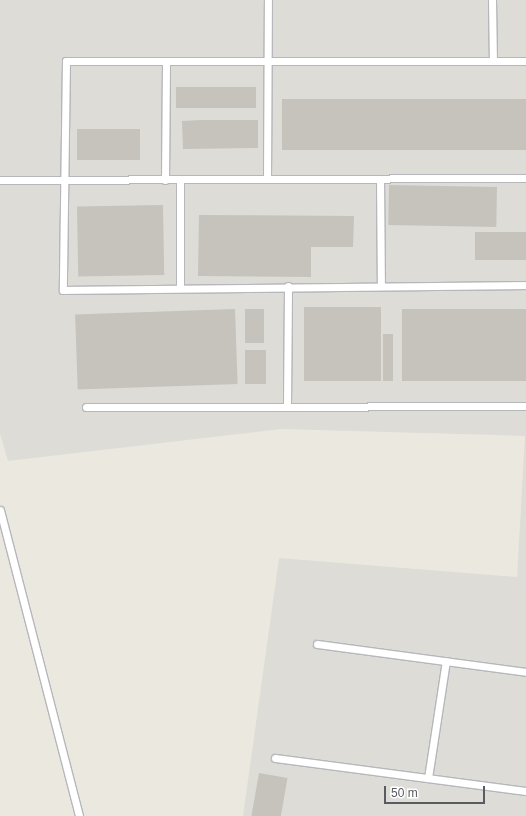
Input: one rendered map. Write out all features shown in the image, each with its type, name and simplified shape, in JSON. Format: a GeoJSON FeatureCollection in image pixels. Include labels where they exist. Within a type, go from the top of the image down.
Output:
{"type":"FeatureCollection","features":[{"type":"Feature","properties":{"kind":"lane"},"geometry":{"type":"LineString","coordinates":[[267,179],[266,62],[268,0]]}},
{"type":"Feature","properties":{"kind":"lane"},"geometry":{"type":"LineString","coordinates":[[492,0],[493,61]]}},
{"type":"Feature","properties":{"kind":"lane"},"geometry":{"type":"LineString","coordinates":[[526,61],[66,62],[63,290],[526,284]]}},
{"type":"Feature","properties":{"kind":"lane"},"geometry":{"type":"LineString","coordinates":[[165,180],[166,62]]}},
{"type":"Feature","properties":{"kind":"lane"},"geometry":{"type":"LineString","coordinates":[[0,180],[526,178]]}},
{"type":"Feature","properties":{"kind":"lane"},"geometry":{"type":"LineString","coordinates":[[380,179],[381,285]]}},
{"type":"Feature","properties":{"kind":"lane"},"geometry":{"type":"LineString","coordinates":[[180,180],[180,288]]}},
{"type":"Feature","properties":{"kind":"lane"},"geometry":{"type":"LineString","coordinates":[[287,404],[288,286]]}},
{"type":"Feature","properties":{"kind":"lane"},"geometry":{"type":"LineString","coordinates":[[86,407],[287,404],[526,406]]}},
{"type":"Feature","properties":{"kind":"lane"},"geometry":{"type":"LineString","coordinates":[[0,510],[79,816]]}},
{"type":"Feature","properties":{"kind":"lane"},"geometry":{"type":"LineString","coordinates":[[317,644],[526,672]]}},
{"type":"Feature","properties":{"kind":"lane"},"geometry":{"type":"LineString","coordinates":[[428,778],[446,661]]}},
{"type":"Feature","properties":{"kind":"lane"},"geometry":{"type":"LineString","coordinates":[[275,758],[526,791]]}},
{"type":"Feature","properties":{"kind":"shaded area"},"geometry":{"type":"Polygon","coordinates":[[[0,0],[526,0],[526,816],[243,816],[279,558],[517,577],[525,436],[282,429],[8,461],[0,434],[0,0]]]}},
{"type":"Feature","properties":{"kind":"building"},"geometry":{"type":"Polygon","coordinates":[[[176,87],[256,87],[256,108],[176,108],[176,87]]]}},
{"type":"Feature","properties":{"kind":"building"},"geometry":{"type":"Polygon","coordinates":[[[282,99],[526,99],[526,150],[282,150],[282,99]]]}},
{"type":"Feature","properties":{"kind":"building"},"geometry":{"type":"Polygon","coordinates":[[[258,120],[258,148],[183,149],[182,121],[258,120]]]}},
{"type":"Feature","properties":{"kind":"building"},"geometry":{"type":"Polygon","coordinates":[[[77,129],[140,129],[140,160],[77,160],[77,129]]]}},
{"type":"Feature","properties":{"kind":"building"},"geometry":{"type":"Polygon","coordinates":[[[389,185],[497,187],[496,227],[388,225],[389,185]]]}},
{"type":"Feature","properties":{"kind":"building"},"geometry":{"type":"Polygon","coordinates":[[[163,205],[164,275],[78,276],[77,207],[163,205]]]}},
{"type":"Feature","properties":{"kind":"building"},"geometry":{"type":"Polygon","coordinates":[[[199,215],[354,216],[353,247],[311,247],[311,277],[198,276],[199,215]]]}},
{"type":"Feature","properties":{"kind":"building"},"geometry":{"type":"Polygon","coordinates":[[[475,232],[526,232],[526,260],[475,260],[475,232]]]}},
{"type":"Feature","properties":{"kind":"building"},"geometry":{"type":"Polygon","coordinates":[[[304,307],[381,307],[381,381],[304,381],[304,307]]]}},
{"type":"Feature","properties":{"kind":"building"},"geometry":{"type":"Polygon","coordinates":[[[235,309],[238,384],[78,390],[75,315],[235,309]]]}},
{"type":"Feature","properties":{"kind":"building"},"geometry":{"type":"Polygon","coordinates":[[[245,309],[264,309],[264,343],[245,343],[245,309]]]}},
{"type":"Feature","properties":{"kind":"building"},"geometry":{"type":"Polygon","coordinates":[[[402,309],[526,309],[526,381],[402,381],[402,309]]]}},
{"type":"Feature","properties":{"kind":"building"},"geometry":{"type":"Polygon","coordinates":[[[383,334],[393,334],[393,381],[383,381],[383,334]]]}},
{"type":"Feature","properties":{"kind":"building"},"geometry":{"type":"Polygon","coordinates":[[[245,350],[266,350],[266,384],[245,384],[245,350]]]}},
{"type":"Feature","properties":{"kind":"building"},"geometry":{"type":"Polygon","coordinates":[[[259,773],[288,778],[281,816],[251,816],[259,773]]]}}]}
